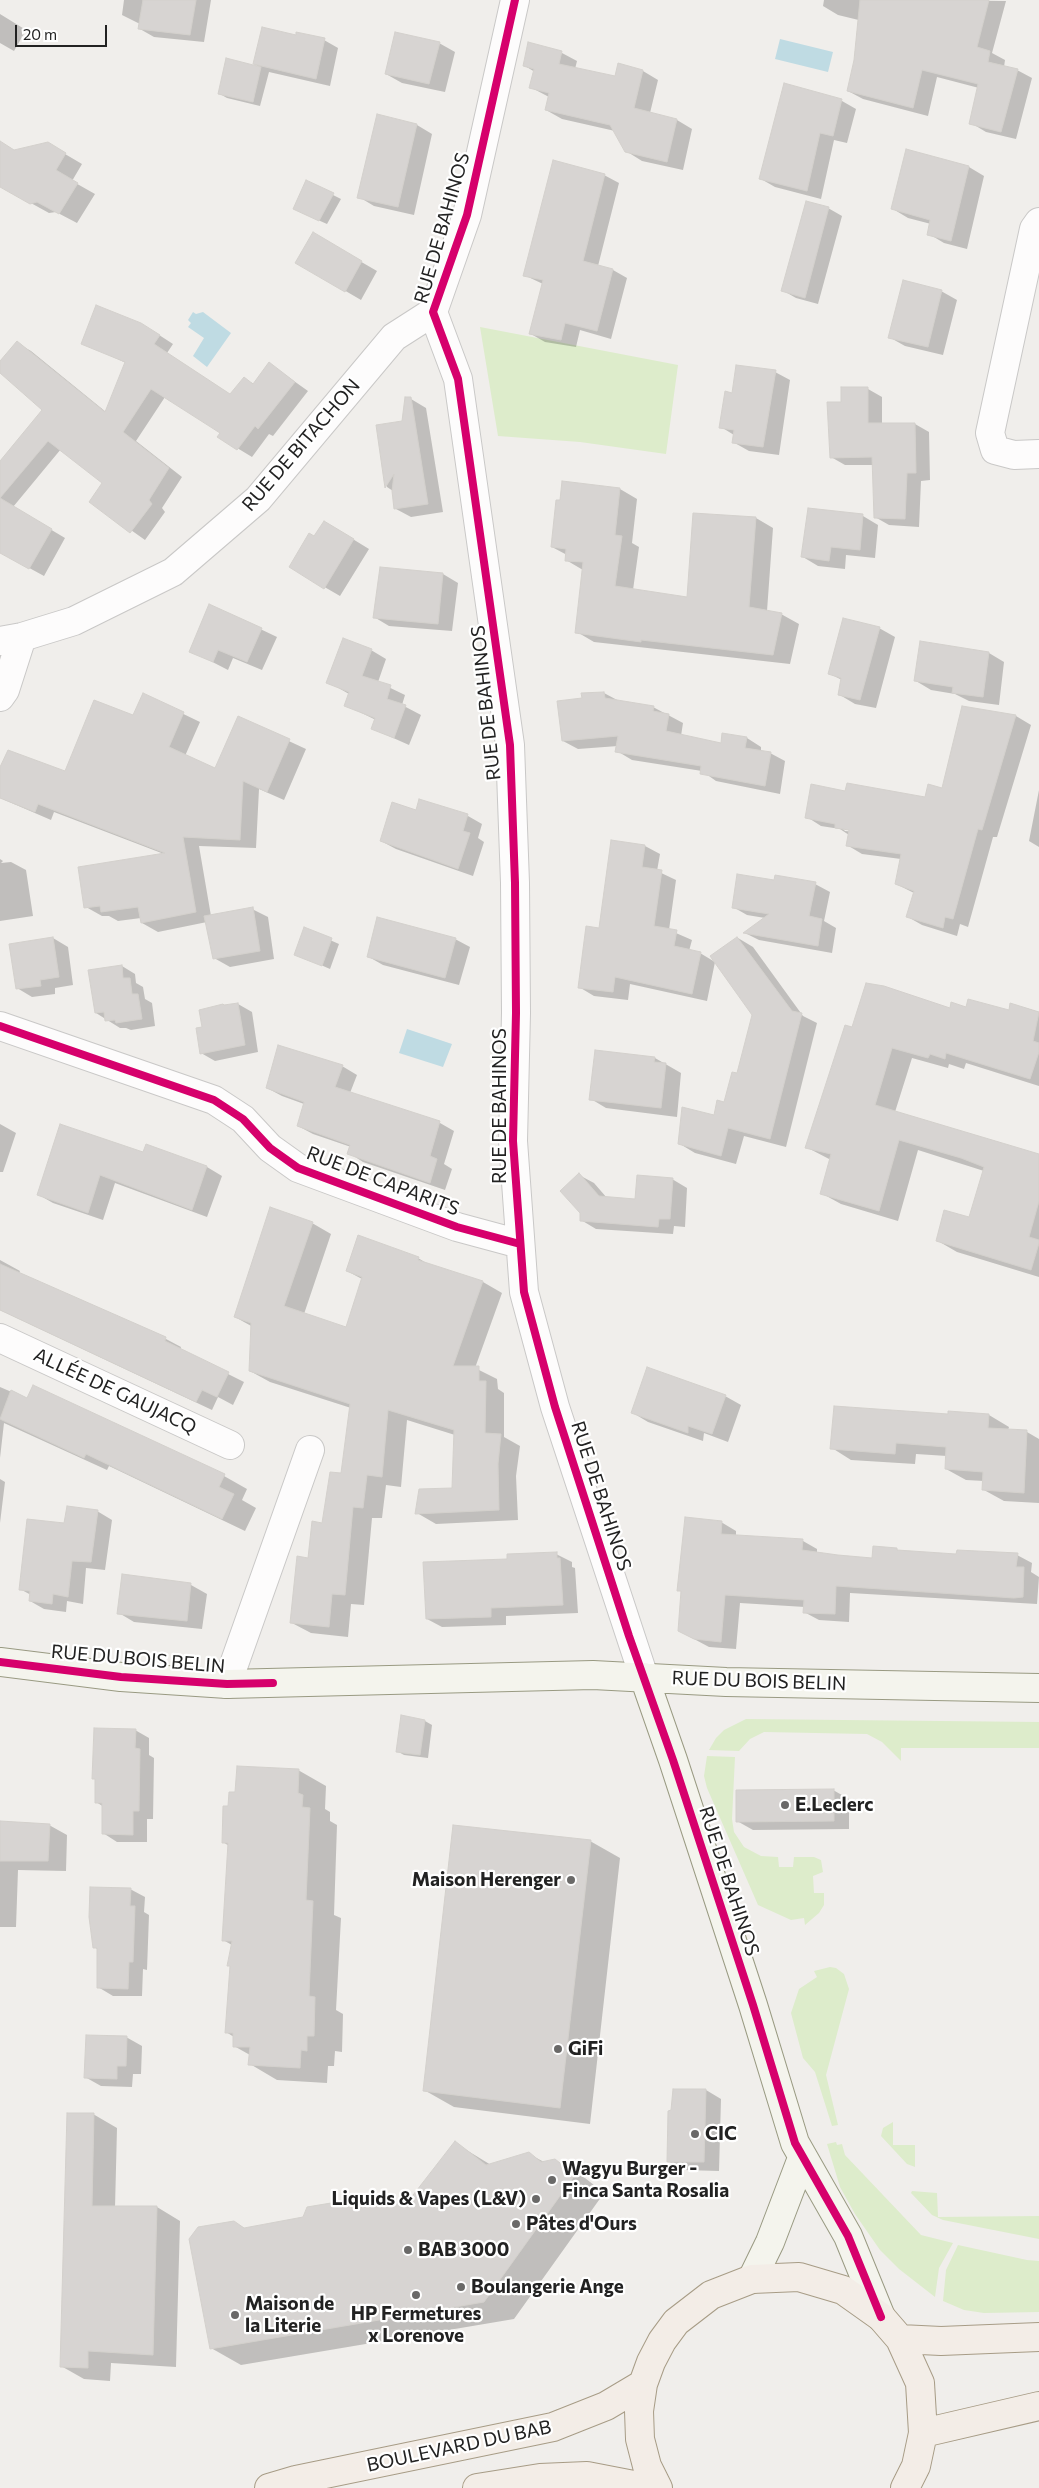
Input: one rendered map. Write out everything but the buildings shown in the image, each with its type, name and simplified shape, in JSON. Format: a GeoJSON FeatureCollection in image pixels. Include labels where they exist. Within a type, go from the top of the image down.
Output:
{"type":"FeatureCollection","features":[{"type":"Feature","properties":{"kind":"main road"},"geometry":{"type":"LineString","coordinates":[[658,2488],[647,2466],[640,2439],[639,2411],[643,2384],[650,2362],[662,2341],[676,2322],[711,2295],[752,2279],[799,2277],[843,2290],[882,2317],[900,2339],[920,2383],[923,2433],[916,2466],[905,2488]]}},
{"type":"Feature","properties":{"kind":"main road"},"geometry":{"type":"LineString","coordinates":[[900,2339],[941,2340],[1039,2337]]}},
{"type":"Feature","properties":{"kind":"main road","name":"BOULEVARD DU BAB"},"geometry":{"type":"LineString","coordinates":[[269,2488],[296,2480],[553,2427],[606,2406],[643,2384]]}},
{"type":"Feature","properties":{"kind":"main road"},"geometry":{"type":"LineString","coordinates":[[923,2433],[1039,2406]]}},
{"type":"Feature","properties":{"kind":"main road"},"geometry":{"type":"LineString","coordinates":[[477,2488],[540,2478],[587,2476],[648,2488]]}},
{"type":"Feature","properties":{"kind":"street","name":"RUE DE BAHINOS"},"geometry":{"type":"LineString","coordinates":[[515,0],[467,215],[433,312],[458,379],[510,745],[516,1003],[513,1141],[524,1292],[555,1407],[753,2005],[794,2143],[848,2236],[882,2317]]}},
{"type":"Feature","properties":{"kind":"street"},"geometry":{"type":"LineString","coordinates":[[1039,222],[1034,229],[990,433],[995,450],[1014,455],[1039,454]]}},
{"type":"Feature","properties":{"kind":"street","name":"RUE DE BITACHON"},"geometry":{"type":"LineString","coordinates":[[11,639],[74,621],[173,572],[258,499],[394,337],[433,312]]}},
{"type":"Feature","properties":{"kind":"street"},"geometry":{"type":"LineString","coordinates":[[0,697],[6,690],[11,639]]}},
{"type":"Feature","properties":{"kind":"street","name":"RUE DE CAPARITS"},"geometry":{"type":"LineString","coordinates":[[0,1026],[214,1100],[242,1119],[270,1148],[298,1168],[457,1227],[520,1244]]}},
{"type":"Feature","properties":{"kind":"street","name":"ALLÉE DE GAUJACQ"},"geometry":{"type":"LineString","coordinates":[[0,1338],[230,1445]]}},
{"type":"Feature","properties":{"kind":"street"},"geometry":{"type":"LineString","coordinates":[[227,1684],[310,1450]]}},
{"type":"Feature","properties":{"kind":"street","name":"RUE DU BOIS BELIN"},"geometry":{"type":"LineString","coordinates":[[0,1662],[121,1676],[227,1684],[593,1675],[726,1682],[1039,1688]]}},
{"type":"Feature","properties":{"kind":"street"},"geometry":{"type":"LineString","coordinates":[[752,2279],[774,2234],[802,2158]]}},
{"type":"Feature","properties":{"kind":"green space"},"geometry":{"type":"Polygon","coordinates":[[[480,327],[678,365],[666,454],[580,442],[498,436],[480,327]]]}},
{"type":"Feature","properties":{"kind":"green space"},"geometry":{"type":"Polygon","coordinates":[[[746,1719],[1039,1722],[1039,1748],[901,1748],[901,1761],[882,1742],[867,1734],[764,1732],[750,1739],[739,1751],[709,1750],[716,1738],[724,1730],[746,1719]]]}},
{"type":"Feature","properties":{"kind":"green space"},"geometry":{"type":"Polygon","coordinates":[[[707,1756],[735,1757],[732,1819],[734,1832],[744,1847],[761,1856],[778,1857],[779,1867],[793,1867],[794,1857],[814,1857],[821,1860],[823,1872],[813,1876],[814,1893],[824,1893],[824,1905],[819,1913],[805,1925],[804,1918],[791,1920],[758,1905],[707,1788],[704,1776],[707,1756]]]}},
{"type":"Feature","properties":{"kind":"green space"},"geometry":{"type":"Polygon","coordinates":[[[830,1967],[836,1968],[844,1974],[849,1989],[826,2075],[838,2125],[832,2126],[815,2072],[803,2058],[791,2013],[799,1989],[817,1977],[814,1971],[830,1967]]]}},
{"type":"Feature","properties":{"kind":"green space"},"geometry":{"type":"Polygon","coordinates":[[[893,2122],[893,2145],[915,2145],[915,2167],[907,2164],[881,2136],[883,2128],[893,2122]]]}},
{"type":"Feature","properties":{"kind":"green space"},"geometry":{"type":"Polygon","coordinates":[[[836,2142],[837,2145],[842,2144],[845,2155],[921,2235],[953,2243],[939,2268],[935,2297],[899,2269],[880,2250],[855,2214],[840,2187],[827,2144],[836,2142]]]}},
{"type":"Feature","properties":{"kind":"green space"},"geometry":{"type":"Polygon","coordinates":[[[912,2191],[937,2193],[938,2217],[1039,2216],[1039,2239],[943,2220],[932,2215],[911,2193],[912,2191]]]}},
{"type":"Feature","properties":{"kind":"green space"},"geometry":{"type":"Polygon","coordinates":[[[958,2245],[1039,2261],[1039,2312],[984,2313],[964,2310],[943,2301],[946,2270],[958,2245]]]}},
{"type":"Feature","properties":{"kind":"water"},"geometry":{"type":"Polygon","coordinates":[[[780,39],[833,52],[828,72],[775,59],[780,39]]]}},
{"type":"Feature","properties":{"kind":"water"},"geometry":{"type":"Polygon","coordinates":[[[193,312],[196,314],[203,312],[231,333],[207,367],[193,356],[204,338],[188,327],[191,323],[188,320],[193,312]]]}},
{"type":"Feature","properties":{"kind":"water"},"geometry":{"type":"Polygon","coordinates":[[[407,1029],[452,1044],[443,1067],[399,1053],[407,1029]]]}},
{"type":"Feature","properties":{"kind":"cycle path"},"geometry":{"type":"LineString","coordinates":[[515,0],[467,215],[433,312],[458,379],[510,745],[515,883],[516,1013],[513,1141],[524,1292],[555,1407],[629,1636],[673,1760],[753,2005],[795,2143],[848,2236],[881,2317]]}},
{"type":"Feature","properties":{"kind":"cycle path"},"geometry":{"type":"LineString","coordinates":[[0,1026],[214,1100],[243,1119],[270,1148],[298,1168],[457,1227],[520,1244]]}},
{"type":"Feature","properties":{"kind":"cycle path"},"geometry":{"type":"LineString","coordinates":[[0,1662],[121,1677],[227,1684],[273,1683]]}},
{"type":"Feature","properties":{"kind":"place","name":"E.Leclerc"},"geometry":{"type":"Point","coordinates":[785,1805]}},
{"type":"Feature","properties":{"kind":"place","name":"Maison Herenger"},"geometry":{"type":"Point","coordinates":[571,1880]}},
{"type":"Feature","properties":{"kind":"place","name":"GiFi"},"geometry":{"type":"Point","coordinates":[558,2049]}},
{"type":"Feature","properties":{"kind":"place","name":"CIC"},"geometry":{"type":"Point","coordinates":[695,2134]}},
{"type":"Feature","properties":{"kind":"place","name":"Wagyu Burger - Finca Santa Rosalia"},"geometry":{"type":"Point","coordinates":[552,2180]}},
{"type":"Feature","properties":{"kind":"place","name":"Liquids & Vapes (L&V)"},"geometry":{"type":"Point","coordinates":[536,2199]}},
{"type":"Feature","properties":{"kind":"place","name":"Pâtes d'Ours"},"geometry":{"type":"Point","coordinates":[516,2224]}},
{"type":"Feature","properties":{"kind":"place","name":"BAB 3000"},"geometry":{"type":"Point","coordinates":[408,2250]}},
{"type":"Feature","properties":{"kind":"place","name":"Boulangerie Ange"},"geometry":{"type":"Point","coordinates":[461,2287]}},
{"type":"Feature","properties":{"kind":"place","name":"HP Fermetures x Lorenove"},"geometry":{"type":"Point","coordinates":[416,2295]}},
{"type":"Feature","properties":{"kind":"place","name":"Maison de la Literie"},"geometry":{"type":"Point","coordinates":[235,2315]}}]}
